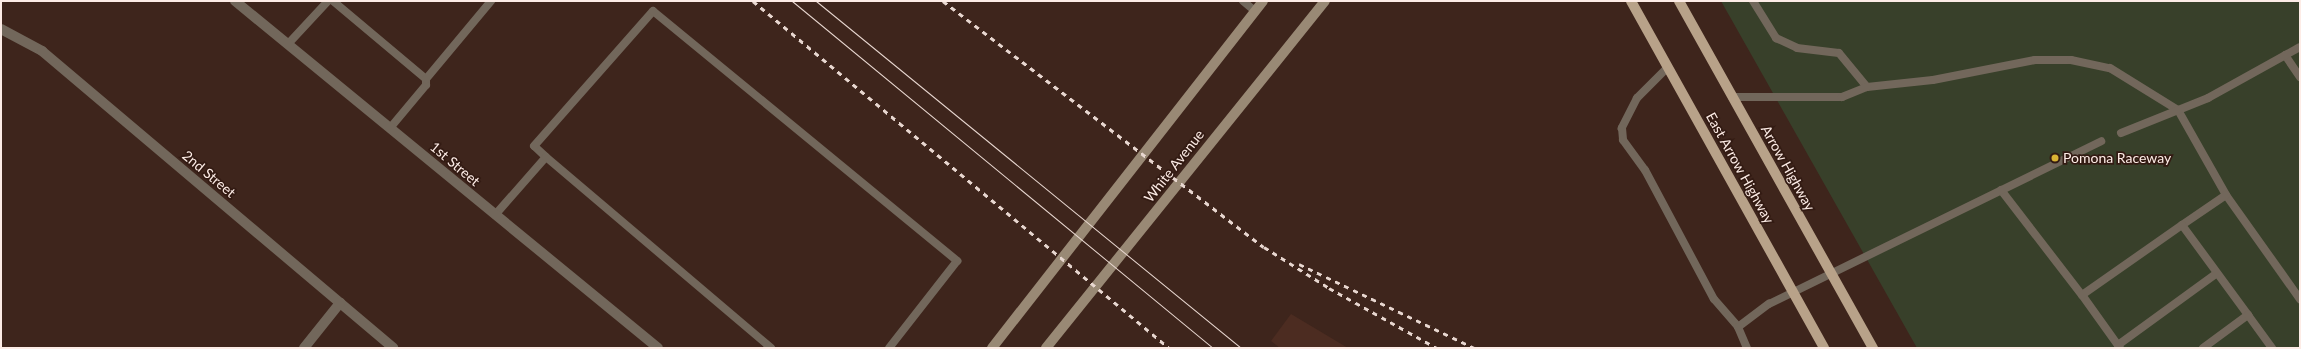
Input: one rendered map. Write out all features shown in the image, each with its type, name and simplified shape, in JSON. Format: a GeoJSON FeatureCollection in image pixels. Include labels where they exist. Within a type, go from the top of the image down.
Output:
{"type":"FeatureCollection","features":[{"type":"Feature","properties":{"kind":"main road"},"geometry":{"type":"LineString","coordinates":[[992,348],[1263,1]]}},
{"type":"Feature","properties":{"kind":"main road","name":"White Avenue"},"geometry":{"type":"LineString","coordinates":[[1046,348],[1325,1]]}},
{"type":"Feature","properties":{"kind":"main road","name":"East Arrow Highway"},"geometry":{"type":"LineString","coordinates":[[1632,1],[1824,348]]}},
{"type":"Feature","properties":{"kind":"main road","name":"Arrow Highway"},"geometry":{"type":"LineString","coordinates":[[1679,1],[1873,348]]}},
{"type":"Feature","properties":{"kind":"street","name":"1st Street"},"geometry":{"type":"LineString","coordinates":[[235,1],[658,348]]}},
{"type":"Feature","properties":{"kind":"street","name":"2nd Street"},"geometry":{"type":"LineString","coordinates":[[1,29],[42,51],[393,348]]}},
{"type":"Feature","properties":{"kind":"street"},"geometry":{"type":"LineString","coordinates":[[304,348],[340,303]]}},
{"type":"Feature","properties":{"kind":"lane"},"geometry":{"type":"LineString","coordinates":[[288,44],[328,1]]}},
{"type":"Feature","properties":{"kind":"lane"},"geometry":{"type":"LineString","coordinates":[[333,1],[426,79]]}},
{"type":"Feature","properties":{"kind":"lane"},"geometry":{"type":"LineString","coordinates":[[390,128],[426,85],[426,79],[491,1]]}},
{"type":"Feature","properties":{"kind":"lane"},"geometry":{"type":"LineString","coordinates":[[1243,1],[1255,10]]}},
{"type":"Feature","properties":{"kind":"lane"},"geometry":{"type":"LineString","coordinates":[[1753,1],[1776,38],[1797,48],[1839,53],[1867,87]]}},
{"type":"Feature","properties":{"kind":"lane"},"geometry":{"type":"LineString","coordinates":[[773,347],[534,146],[653,11],[958,261],[889,348]]}},
{"type":"Feature","properties":{"kind":"lane"},"geometry":{"type":"LineString","coordinates":[[2121,133],[2208,98],[2300,47]]}},
{"type":"Feature","properties":{"kind":"lane"},"geometry":{"type":"LineString","coordinates":[[2285,55],[2300,77]]}},
{"type":"Feature","properties":{"kind":"lane"},"geometry":{"type":"LineString","coordinates":[[1732,97],[1842,97],[1867,87],[1933,80],[2035,60],[2070,60],[2110,68],[2178,110],[2226,195],[2300,299]]}},
{"type":"Feature","properties":{"kind":"lane"},"geometry":{"type":"LineString","coordinates":[[1668,67],[1637,98],[1622,128],[1624,140],[1645,170],[1714,299],[1738,327],[1747,348]]}},
{"type":"Feature","properties":{"kind":"lane"},"geometry":{"type":"LineString","coordinates":[[1738,327],[1769,304],[1794,294],[2101,141]]}},
{"type":"Feature","properties":{"kind":"lane"},"geometry":{"type":"LineString","coordinates":[[495,215],[546,157]]}},
{"type":"Feature","properties":{"kind":"lane"},"geometry":{"type":"LineString","coordinates":[[2001,190],[2082,295],[2119,347],[2217,273]]}},
{"type":"Feature","properties":{"kind":"lane"},"geometry":{"type":"LineString","coordinates":[[2082,295],[2226,195]]}},
{"type":"Feature","properties":{"kind":"lane"},"geometry":{"type":"LineString","coordinates":[[2182,225],[2272,348]]}},
{"type":"Feature","properties":{"kind":"lane"},"geometry":{"type":"LineString","coordinates":[[2203,348],[2248,315]]}},
{"type":"Feature","properties":{"kind":"shaded area"},"geometry":{"type":"Polygon","coordinates":[[[1291,314],[1348,348],[1280,348],[1271,341],[1291,314]]]}},
{"type":"Feature","properties":{"kind":"green space","name":"Pomona Raceway"},"geometry":{"type":"Polygon","coordinates":[[[1721,1],[2300,1],[2300,348],[1917,348],[1721,1]]]}},
{"type":"Feature","properties":{"kind":"tram line"},"geometry":{"type":"LineString","coordinates":[[792,1],[1213,348]]}},
{"type":"Feature","properties":{"kind":"tram line"},"geometry":{"type":"LineString","coordinates":[[816,1],[1241,348]]}},
{"type":"Feature","properties":{"kind":"railway"},"geometry":{"type":"LineString","coordinates":[[753,1],[1169,348]]}},
{"type":"Feature","properties":{"kind":"railway"},"geometry":{"type":"LineString","coordinates":[[943,1],[1264,247],[1329,288],[1437,348]]}},
{"type":"Feature","properties":{"kind":"railway"},"geometry":{"type":"LineString","coordinates":[[1299,264],[1474,348]]}},
{"type":"Feature","properties":{"kind":"place","name":"Pomona Raceway"},"geometry":{"type":"Point","coordinates":[2055,158]}}]}
